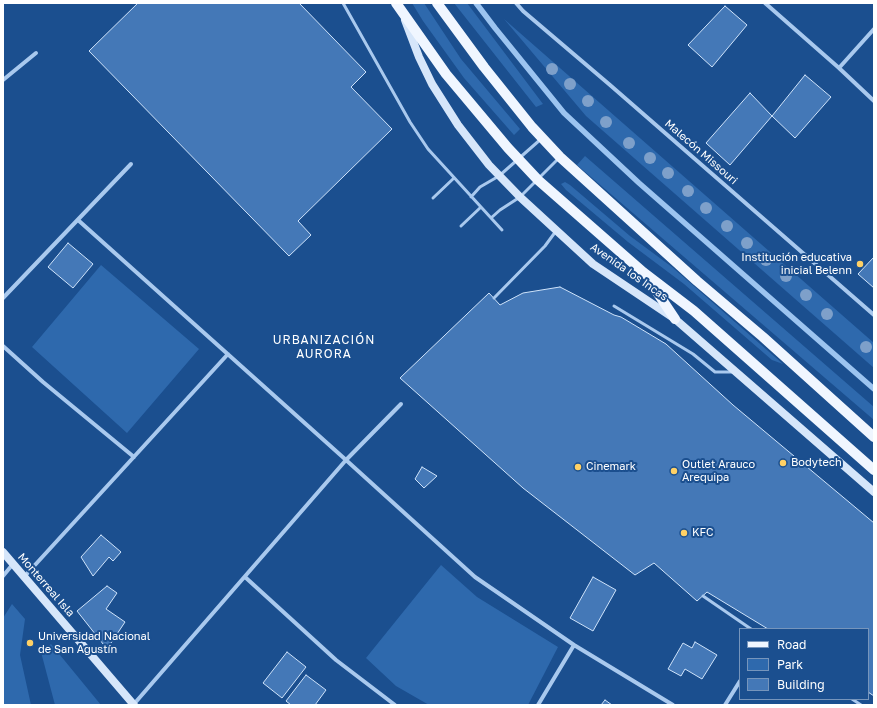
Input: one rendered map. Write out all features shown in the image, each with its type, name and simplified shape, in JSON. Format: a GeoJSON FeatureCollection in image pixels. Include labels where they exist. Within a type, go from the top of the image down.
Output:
{"type":"FeatureCollection","features":[{"type":"Feature","properties":{"kind":"main road","name":"Avenida los Incas"},"geometry":{"type":"LineString","coordinates":[[396,3],[446,74],[518,160],[538,180],[643,272],[694,311],[874,470]]}},
{"type":"Feature","properties":{"kind":"main road"},"geometry":{"type":"LineString","coordinates":[[437,3],[484,67],[542,138],[560,157],[697,281],[763,337],[874,437]]}},
{"type":"Feature","properties":{"kind":"main road"},"geometry":{"type":"LineString","coordinates":[[643,272],[675,319]]}},
{"type":"Feature","properties":{"kind":"main road"},"geometry":{"type":"LineString","coordinates":[[849,416],[874,433]]}},
{"type":"Feature","properties":{"kind":"street","name":"Malecón Missouri"},"geometry":{"type":"LineString","coordinates":[[516,3],[523,12],[610,85],[874,315]]}},
{"type":"Feature","properties":{"kind":"street"},"geometry":{"type":"LineString","coordinates":[[765,3],[874,101]]}},
{"type":"Feature","properties":{"kind":"street","name":"Avenida los Incas"},"geometry":{"type":"LineString","coordinates":[[403,14],[419,57],[432,84],[458,125],[489,165],[520,197],[593,264],[675,319],[874,492]]}},
{"type":"Feature","properties":{"kind":"street"},"geometry":{"type":"LineString","coordinates":[[839,68],[874,29]]}},
{"type":"Feature","properties":{"kind":"street"},"geometry":{"type":"LineString","coordinates":[[3,80],[36,53]]}},
{"type":"Feature","properties":{"kind":"street"},"geometry":{"type":"LineString","coordinates":[[3,298],[130,164]]}},
{"type":"Feature","properties":{"kind":"street"},"geometry":{"type":"LineString","coordinates":[[78,220],[475,577],[574,645],[673,705]]}},
{"type":"Feature","properties":{"kind":"street"},"geometry":{"type":"LineString","coordinates":[[3,346],[43,382],[134,457]]}},
{"type":"Feature","properties":{"kind":"street"},"geometry":{"type":"LineString","coordinates":[[24,577],[228,354]]}},
{"type":"Feature","properties":{"kind":"street"},"geometry":{"type":"LineString","coordinates":[[134,705],[346,460],[401,404]]}},
{"type":"Feature","properties":{"kind":"street","name":"Monterreal Isla"},"geometry":{"type":"LineString","coordinates":[[3,552],[134,705]]}},
{"type":"Feature","properties":{"kind":"street"},"geometry":{"type":"LineString","coordinates":[[3,576],[13,564]]}},
{"type":"Feature","properties":{"kind":"street"},"geometry":{"type":"LineString","coordinates":[[245,577],[336,660],[395,705]]}},
{"type":"Feature","properties":{"kind":"street"},"geometry":{"type":"LineString","coordinates":[[538,705],[574,645]]}},
{"type":"Feature","properties":{"kind":"street"},"geometry":{"type":"LineString","coordinates":[[725,705],[739,683]]}},
{"type":"Feature","properties":{"kind":"lane"},"geometry":{"type":"LineString","coordinates":[[343,3],[410,122],[428,150],[502,230]]}},
{"type":"Feature","properties":{"kind":"lane"},"geometry":{"type":"LineString","coordinates":[[471,197],[480,188],[500,176],[542,138]]}},
{"type":"Feature","properties":{"kind":"lane"},"geometry":{"type":"LineString","coordinates":[[491,218],[500,210],[520,197],[560,157]]}},
{"type":"Feature","properties":{"kind":"lane"},"geometry":{"type":"LineString","coordinates":[[433,198],[454,178]]}},
{"type":"Feature","properties":{"kind":"lane"},"geometry":{"type":"LineString","coordinates":[[461,226],[481,207]]}},
{"type":"Feature","properties":{"kind":"lane"},"geometry":{"type":"LineString","coordinates":[[494,298],[545,246],[556,231]]}},
{"type":"Feature","properties":{"kind":"lane"},"geometry":{"type":"LineString","coordinates":[[614,306],[693,354],[715,372],[737,372]]}},
{"type":"Feature","properties":{"kind":"lane"},"geometry":{"type":"LineString","coordinates":[[703,596],[750,628]]}},
{"type":"Feature","properties":{"kind":"green space"},"geometry":{"type":"Polygon","coordinates":[[[412,3],[424,3],[461,59],[520,129],[514,135],[464,78],[423,21],[412,3]]]}},
{"type":"Feature","properties":{"kind":"green space"},"geometry":{"type":"Polygon","coordinates":[[[454,3],[467,3],[543,104],[536,107],[454,3]]]}},
{"type":"Feature","properties":{"kind":"green space"},"geometry":{"type":"Polygon","coordinates":[[[504,19],[874,343],[874,368],[586,116],[504,19]]]}},
{"type":"Feature","properties":{"kind":"green space"},"geometry":{"type":"Polygon","coordinates":[[[585,156],[874,407],[874,420],[577,165],[585,156]]]}},
{"type":"Feature","properties":{"kind":"green space"},"geometry":{"type":"Polygon","coordinates":[[[565,182],[630,236],[672,267],[783,364],[772,360],[684,284],[628,242],[566,190],[561,184],[565,182]]]}},
{"type":"Feature","properties":{"kind":"green space"},"geometry":{"type":"Polygon","coordinates":[[[101,265],[199,349],[127,433],[32,347],[101,265]]]}},
{"type":"Feature","properties":{"kind":"green space"},"geometry":{"type":"Polygon","coordinates":[[[441,565],[477,597],[558,647],[528,705],[429,705],[396,686],[366,658],[441,565]]]}},
{"type":"Feature","properties":{"kind":"green space"},"geometry":{"type":"Polygon","coordinates":[[[12,604],[25,619],[20,655],[31,705],[3,705],[3,618],[12,604]]]}},
{"type":"Feature","properties":{"kind":"green space"},"geometry":{"type":"Polygon","coordinates":[[[51,644],[101,705],[55,705],[41,652],[51,644]]]}},
{"type":"Feature","properties":{"kind":"building"},"geometry":{"type":"Polygon","coordinates":[[[138,3],[299,3],[366,72],[351,87],[392,129],[298,221],[311,235],[289,256],[89,51],[138,3]]]}},
{"type":"Feature","properties":{"kind":"building"},"geometry":{"type":"Polygon","coordinates":[[[725,6],[747,25],[712,67],[688,45],[725,6]]]}},
{"type":"Feature","properties":{"kind":"building"},"geometry":{"type":"Polygon","coordinates":[[[805,75],[831,97],[795,138],[772,116],[805,75]]]}},
{"type":"Feature","properties":{"kind":"building"},"geometry":{"type":"Polygon","coordinates":[[[750,93],[772,116],[730,165],[706,143],[750,93]]]}},
{"type":"Feature","properties":{"kind":"building"},"geometry":{"type":"Polygon","coordinates":[[[68,243],[93,264],[73,288],[48,267],[68,243]]]}},
{"type":"Feature","properties":{"kind":"building"},"geometry":{"type":"Polygon","coordinates":[[[874,257],[874,288],[858,274],[874,257]]]}},
{"type":"Feature","properties":{"kind":"building"},"geometry":{"type":"Polygon","coordinates":[[[560,287],[614,315],[621,317],[666,344],[733,405],[874,523],[874,696],[869,693],[869,628],[766,628],[707,592],[697,601],[654,563],[635,575],[523,488],[400,378],[489,293],[500,305],[523,293],[560,287]]]}},
{"type":"Feature","properties":{"kind":"building"},"geometry":{"type":"Polygon","coordinates":[[[422,467],[437,476],[424,488],[415,479],[422,467]]]}},
{"type":"Feature","properties":{"kind":"building"},"geometry":{"type":"Polygon","coordinates":[[[101,535],[121,552],[113,561],[109,557],[93,576],[81,557],[101,535]]]}},
{"type":"Feature","properties":{"kind":"building"},"geometry":{"type":"Polygon","coordinates":[[[593,577],[616,590],[593,631],[570,618],[593,577]]]}},
{"type":"Feature","properties":{"kind":"building"},"geometry":{"type":"Polygon","coordinates":[[[107,586],[117,593],[106,609],[125,622],[107,649],[77,611],[107,586]]]}},
{"type":"Feature","properties":{"kind":"building"},"geometry":{"type":"Polygon","coordinates":[[[695,642],[717,655],[702,679],[685,669],[681,676],[668,669],[683,643],[692,648],[695,642]]]}},
{"type":"Feature","properties":{"kind":"building"},"geometry":{"type":"Polygon","coordinates":[[[287,652],[306,667],[282,698],[263,683],[287,652]]]}},
{"type":"Feature","properties":{"kind":"building"},"geometry":{"type":"Polygon","coordinates":[[[306,675],[326,690],[315,705],[291,705],[286,701],[306,675]]]}},
{"type":"Feature","properties":{"kind":"building"},"geometry":{"type":"Polygon","coordinates":[[[605,700],[612,705],[601,705],[605,700]]]}},
{"type":"Feature","properties":{"kind":"waterway"},"geometry":{"type":"LineString","coordinates":[[476,3],[564,113],[639,183],[874,389]]}},
{"type":"Feature","properties":{"kind":"place","name":"Institución educativa inicial Belenn"},"geometry":{"type":"Point","coordinates":[860,264]}},
{"type":"Feature","properties":{"kind":"place","name":"Bodytech"},"geometry":{"type":"Point","coordinates":[783,463]}},
{"type":"Feature","properties":{"kind":"place","name":"Cinemark"},"geometry":{"type":"Point","coordinates":[578,467]}},
{"type":"Feature","properties":{"kind":"place","name":"Outlet Arauco Arequipa"},"geometry":{"type":"Point","coordinates":[674,471]}},
{"type":"Feature","properties":{"kind":"place","name":"KFC"},"geometry":{"type":"Point","coordinates":[684,533]}},
{"type":"Feature","properties":{"kind":"place","name":"Universidad Nacional de San Agustín"},"geometry":{"type":"Point","coordinates":[30,643]}},
{"type":"Feature","properties":{"kind":"district","name":"URBANIZACIÓN AURORA"},"geometry":{"type":"Point","coordinates":[324,347]}}]}
